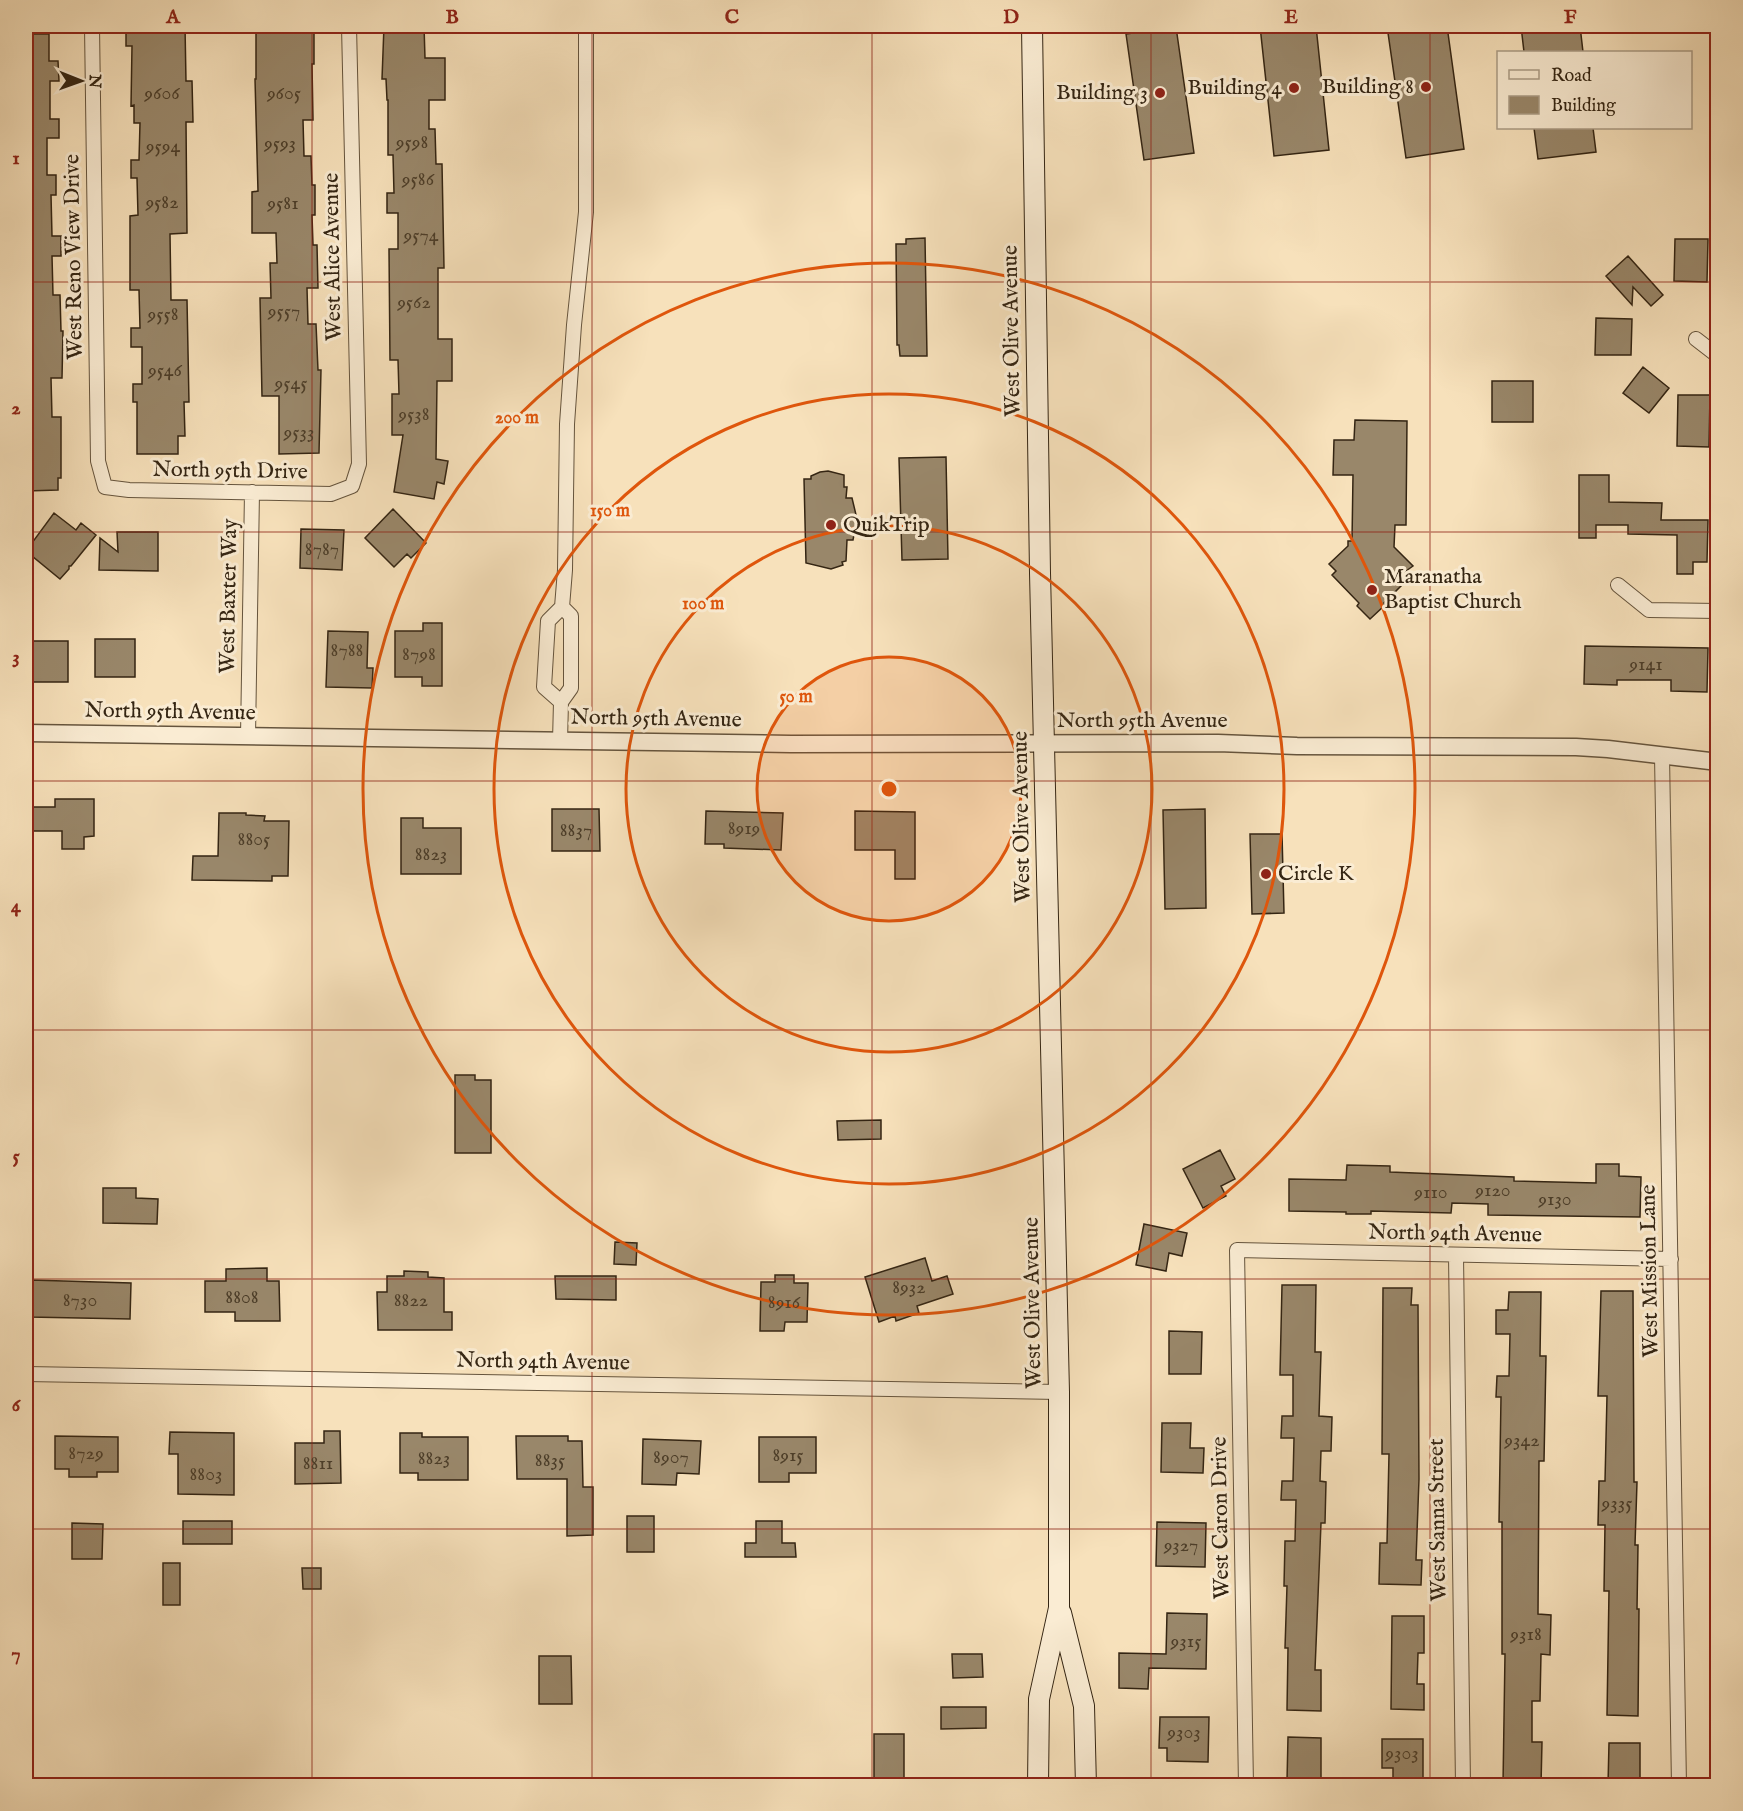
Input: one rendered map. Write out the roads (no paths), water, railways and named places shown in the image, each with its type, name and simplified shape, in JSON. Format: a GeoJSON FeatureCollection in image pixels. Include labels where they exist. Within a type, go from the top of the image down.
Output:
{"type":"FeatureCollection","features":[{"type":"Feature","properties":{"kind":"main road","name":"West Olive Avenue"},"geometry":{"type":"LineString","coordinates":[[1032,26],[1044,744],[1059,1392],[1059,1608],[1039,1699],[1038,1785]]}},
{"type":"Feature","properties":{"kind":"main road","name":"West Olive Avenue"},"geometry":{"type":"LineString","coordinates":[[1059,1608],[1084,1706],[1086,1785]]}},
{"type":"Feature","properties":{"kind":"street","name":"West Reno View Drive"},"geometry":{"type":"LineString","coordinates":[[92,26],[98,461],[105,487]]}},
{"type":"Feature","properties":{"kind":"street","name":"West Alice Avenue"},"geometry":{"type":"LineString","coordinates":[[349,26],[359,464],[352,486]]}},
{"type":"Feature","properties":{"kind":"street"},"geometry":{"type":"LineString","coordinates":[[561,702],[544,687],[548,621],[562,607],[566,570],[567,424],[574,325],[586,213],[584,195],[586,26]]}},
{"type":"Feature","properties":{"kind":"street"},"geometry":{"type":"LineString","coordinates":[[1696,339],[1718,356]]}},
{"type":"Feature","properties":{"kind":"street","name":"North 95th Drive"},"geometry":{"type":"LineString","coordinates":[[105,487],[129,490],[331,494],[352,486]]}},
{"type":"Feature","properties":{"kind":"street","name":"West Baxter Way"},"geometry":{"type":"LineString","coordinates":[[248,736],[252,492]]}},
{"type":"Feature","properties":{"kind":"street"},"geometry":{"type":"LineString","coordinates":[[1618,585],[1649,610],[1718,611]]}},
{"type":"Feature","properties":{"kind":"street"},"geometry":{"type":"LineString","coordinates":[[560,741],[561,702],[571,688],[571,616],[562,607]]}},
{"type":"Feature","properties":{"kind":"street","name":"North 95th Avenue"},"geometry":{"type":"LineString","coordinates":[[26,733],[791,744],[1576,747],[1718,762]]}},
{"type":"Feature","properties":{"kind":"street","name":"West Mission Lane"},"geometry":{"type":"LineString","coordinates":[[1662,755],[1679,1785]]}},
{"type":"Feature","properties":{"kind":"street","name":"North 94th Avenue"},"geometry":{"type":"LineString","coordinates":[[1237,1250],[1671,1259]]}},
{"type":"Feature","properties":{"kind":"street","name":"West Caron Drive"},"geometry":{"type":"LineString","coordinates":[[1237,1250],[1246,1785]]}},
{"type":"Feature","properties":{"kind":"street","name":"West Sanna Street"},"geometry":{"type":"LineString","coordinates":[[1456,1255],[1463,1785]]}},
{"type":"Feature","properties":{"kind":"street","name":"North 94th Avenue"},"geometry":{"type":"LineString","coordinates":[[26,1374],[1059,1392]]}},
{"type":"Feature","properties":{"kind":"place","name":"Building 8"},"geometry":{"type":"Point","coordinates":[1426,87]}},
{"type":"Feature","properties":{"kind":"place","name":"Building 4"},"geometry":{"type":"Point","coordinates":[1294,88]}},
{"type":"Feature","properties":{"kind":"place","name":"Building 3"},"geometry":{"type":"Point","coordinates":[1160,93]}},
{"type":"Feature","properties":{"kind":"place","name":"QuikTrip"},"geometry":{"type":"Point","coordinates":[831,525]}},
{"type":"Feature","properties":{"kind":"place","name":"Maranatha Baptist Church"},"geometry":{"type":"Point","coordinates":[1372,590]}},
{"type":"Feature","properties":{"kind":"place","name":"Circle K"},"geometry":{"type":"Point","coordinates":[1266,874]}}]}
